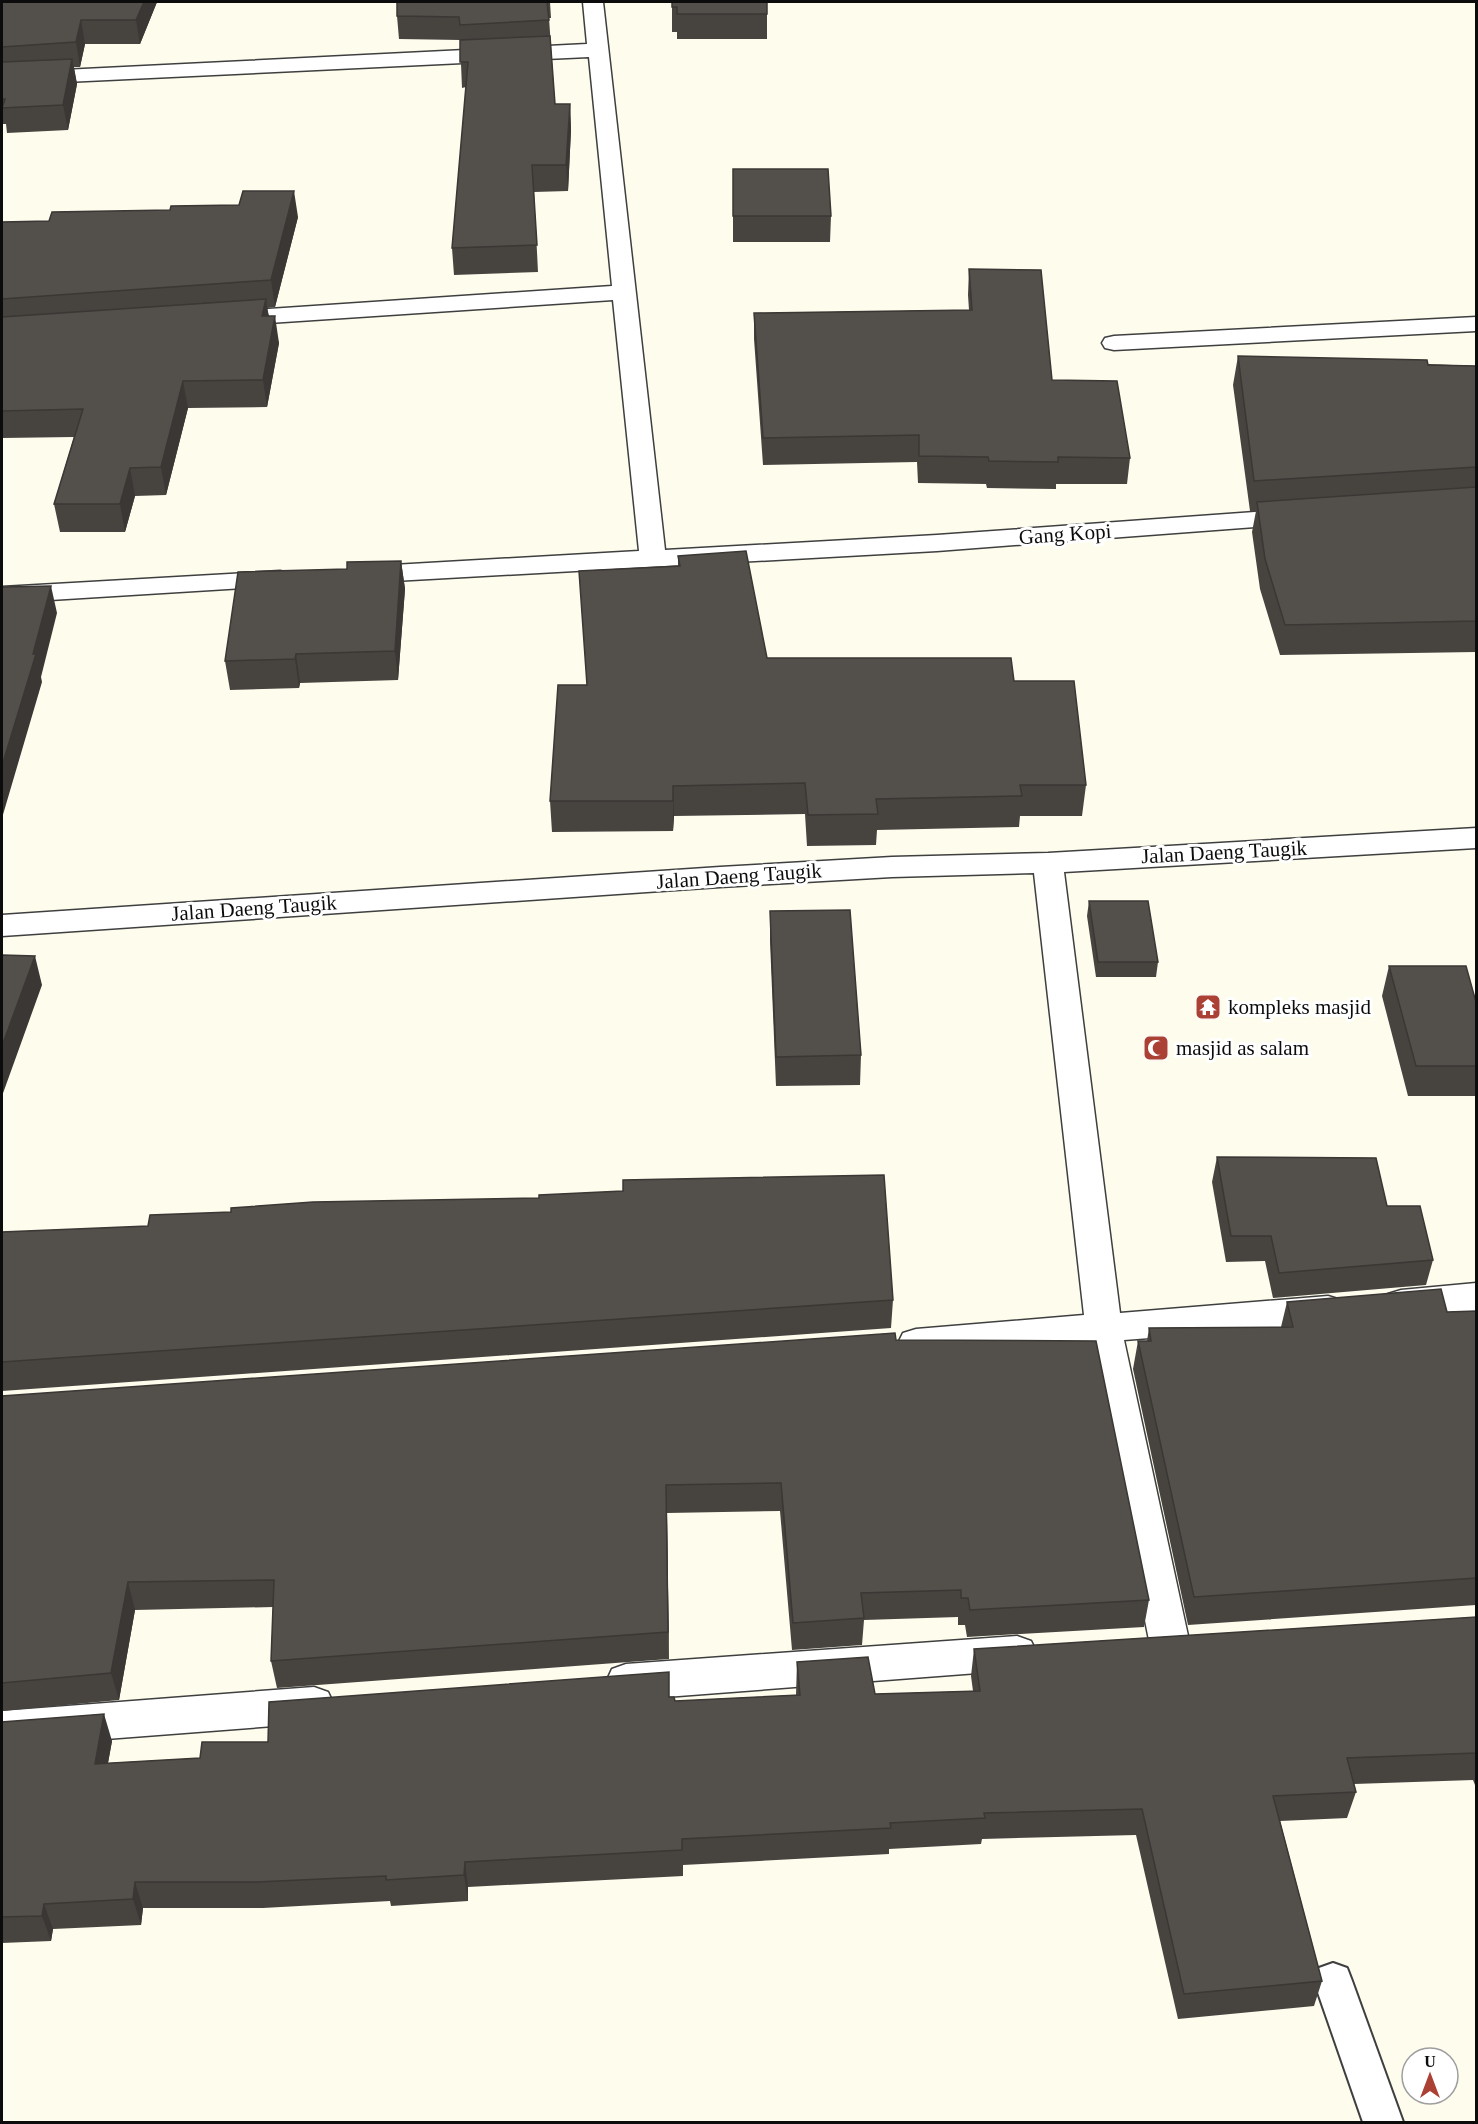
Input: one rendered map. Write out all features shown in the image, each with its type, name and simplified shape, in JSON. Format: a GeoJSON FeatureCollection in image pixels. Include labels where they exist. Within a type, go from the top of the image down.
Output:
{"type":"FeatureCollection","features":[{"type":"Feature","properties":{"kind":"street"},"geometry":{"type":"LineString","coordinates":[[593,2],[599,75],[626,291],[628,339],[653,558]]}},
{"type":"Feature","properties":{"kind":"street"},"geometry":{"type":"LineString","coordinates":[[2,79],[598,50]]}},
{"type":"Feature","properties":{"kind":"street"},"geometry":{"type":"LineString","coordinates":[[202,321],[626,291]]}},
{"type":"Feature","properties":{"kind":"street"},"geometry":{"type":"LineString","coordinates":[[1114,343],[1476,324]]}},
{"type":"Feature","properties":{"kind":"street","name":"Gang Kopi"},"geometry":{"type":"LineString","coordinates":[[2,595],[937,543],[1324,516]]}},
{"type":"Feature","properties":{"kind":"street","name":"Jalan Daeng Taugik"},"geometry":{"type":"LineString","coordinates":[[2,926],[720,877],[892,867],[1048,863],[1476,838]]}},
{"type":"Feature","properties":{"kind":"street"},"geometry":{"type":"LineString","coordinates":[[1048,863],[1104,1330],[1170,1645]]}},
{"type":"Feature","properties":{"kind":"street"},"geometry":{"type":"LineString","coordinates":[[879,1346],[1104,1330],[1476,1297]]}},
{"type":"Feature","properties":{"kind":"street"},"geometry":{"type":"LineString","coordinates":[[590,1684],[1051,1651]]}},
{"type":"Feature","properties":{"kind":"street"},"geometry":{"type":"LineString","coordinates":[[2,1729],[354,1702]]}},
{"type":"Feature","properties":{"kind":"lane"},"geometry":{"type":"LineString","coordinates":[[1333,1981],[1383,2122]]}},
{"type":"Feature","properties":{"kind":"building"},"geometry":{"type":"Polygon","coordinates":[[[2,2],[144,2],[136,20],[81,20],[76,42],[2,47],[2,2]]]}},
{"type":"Feature","properties":{"kind":"building"},"geometry":{"type":"Polygon","coordinates":[[[397,2],[547,2],[549,20],[460,25],[459,17],[397,16],[397,2]]]}},
{"type":"Feature","properties":{"kind":"building"},"geometry":{"type":"Polygon","coordinates":[[[672,2],[767,2],[767,14],[677,14],[677,7],[672,7],[672,2]]]}},
{"type":"Feature","properties":{"kind":"building"},"geometry":{"type":"Polygon","coordinates":[[[550,36],[555,104],[570,104],[566,165],[532,165],[537,245],[452,248],[468,62],[460,62],[460,40],[550,36]]]}},
{"type":"Feature","properties":{"kind":"building"},"geometry":{"type":"Polygon","coordinates":[[[72,59],[63,105],[2,108],[5,99],[2,99],[2,62],[72,59]]]}},
{"type":"Feature","properties":{"kind":"building"},"geometry":{"type":"Polygon","coordinates":[[[733,169],[828,169],[831,216],[733,216],[733,169]]]}},
{"type":"Feature","properties":{"kind":"building"},"geometry":{"type":"Polygon","coordinates":[[[243,191],[294,191],[271,280],[2,299],[2,222],[49,221],[52,212],[170,210],[171,206],[239,205],[243,191]]]}},
{"type":"Feature","properties":{"kind":"building"},"geometry":{"type":"Polygon","coordinates":[[[969,269],[1041,270],[1052,380],[1117,381],[1130,458],[1058,457],[1058,462],[989,461],[988,457],[919,456],[919,435],[763,438],[754,313],[972,310],[969,269]]]}},
{"type":"Feature","properties":{"kind":"building"},"geometry":{"type":"Polygon","coordinates":[[[266,299],[262,316],[275,316],[263,380],[183,381],[161,467],[130,468],[120,504],[54,504],[83,409],[2,411],[2,317],[266,299]]]}},
{"type":"Feature","properties":{"kind":"building"},"geometry":{"type":"Polygon","coordinates":[[[1238,356],[1427,360],[1428,365],[1476,366],[1476,467],[1254,481],[1238,356]]]}},
{"type":"Feature","properties":{"kind":"building"},"geometry":{"type":"Polygon","coordinates":[[[1476,487],[1476,621],[1285,625],[1265,559],[1257,502],[1476,487]]]}},
{"type":"Feature","properties":{"kind":"building"},"geometry":{"type":"Polygon","coordinates":[[[746,551],[767,658],[1011,658],[1014,681],[1074,681],[1086,785],[1020,785],[1022,796],[876,799],[878,814],[808,815],[805,783],[673,786],[673,801],[550,801],[558,685],[587,685],[579,571],[680,566],[678,556],[746,551]]]}},
{"type":"Feature","properties":{"kind":"building"},"geometry":{"type":"Polygon","coordinates":[[[401,561],[395,651],[296,654],[295,659],[225,661],[238,572],[347,569],[347,562],[401,561]]]}},
{"type":"Feature","properties":{"kind":"building"},"geometry":{"type":"Polygon","coordinates":[[[51,586],[33,654],[36,654],[2,766],[2,587],[51,586]]]}},
{"type":"Feature","properties":{"kind":"building"},"geometry":{"type":"Polygon","coordinates":[[[1089,901],[1148,901],[1158,962],[1098,962],[1089,901]]]}},
{"type":"Feature","properties":{"kind":"building"},"geometry":{"type":"Polygon","coordinates":[[[850,910],[861,1055],[776,1057],[770,911],[850,910]]]}},
{"type":"Feature","properties":{"kind":"building"},"geometry":{"type":"Polygon","coordinates":[[[2,955],[35,956],[2,1046],[2,955]]]}},
{"type":"Feature","properties":{"kind":"building"},"geometry":{"type":"Polygon","coordinates":[[[1389,966],[1466,966],[1476,1002],[1476,1066],[1416,1066],[1389,966]]]}},
{"type":"Feature","properties":{"kind":"building"},"geometry":{"type":"Polygon","coordinates":[[[1217,1157],[1376,1158],[1387,1206],[1420,1206],[1433,1260],[1279,1273],[1271,1236],[1231,1236],[1217,1157]]]}},
{"type":"Feature","properties":{"kind":"building"},"geometry":{"type":"Polygon","coordinates":[[[884,1175],[893,1300],[2,1362],[2,1232],[148,1226],[150,1215],[231,1212],[231,1208],[313,1202],[539,1198],[539,1195],[623,1191],[623,1180],[884,1175]]]}},
{"type":"Feature","properties":{"kind":"building"},"geometry":{"type":"Polygon","coordinates":[[[1441,1289],[1447,1312],[1476,1311],[1476,1578],[1194,1597],[1138,1341],[1151,1341],[1149,1328],[1293,1327],[1287,1302],[1441,1289]]]}},
{"type":"Feature","properties":{"kind":"building"},"geometry":{"type":"Polygon","coordinates":[[[895,1333],[896,1340],[1096,1341],[1149,1600],[970,1610],[968,1598],[961,1598],[961,1590],[861,1593],[864,1618],[793,1623],[781,1483],[666,1485],[668,1632],[271,1661],[274,1580],[128,1582],[111,1673],[2,1683],[2,1396],[895,1333]]]}},
{"type":"Feature","properties":{"kind":"building"},"geometry":{"type":"Polygon","coordinates":[[[1476,1617],[1476,1753],[1347,1758],[1356,1792],[1273,1796],[1322,1981],[1184,1994],[1142,1809],[984,1813],[985,1818],[890,1823],[891,1828],[682,1839],[682,1850],[465,1862],[464,1875],[386,1880],[386,1876],[257,1882],[135,1882],[133,1899],[44,1904],[42,1916],[2,1917],[2,1722],[104,1714],[95,1764],[200,1758],[202,1742],[268,1742],[269,1702],[669,1672],[669,1697],[674,1697],[675,1701],[800,1695],[797,1662],[868,1657],[875,1694],[980,1691],[974,1649],[1476,1617]]]}},
{"type":"Feature","properties":{"kind":"place","name":"kompleks masjid"},"geometry":{"type":"Point","coordinates":[1208,1007]}},
{"type":"Feature","properties":{"kind":"place","name":"masjid as salam"},"geometry":{"type":"Point","coordinates":[1156,1048]}}]}
